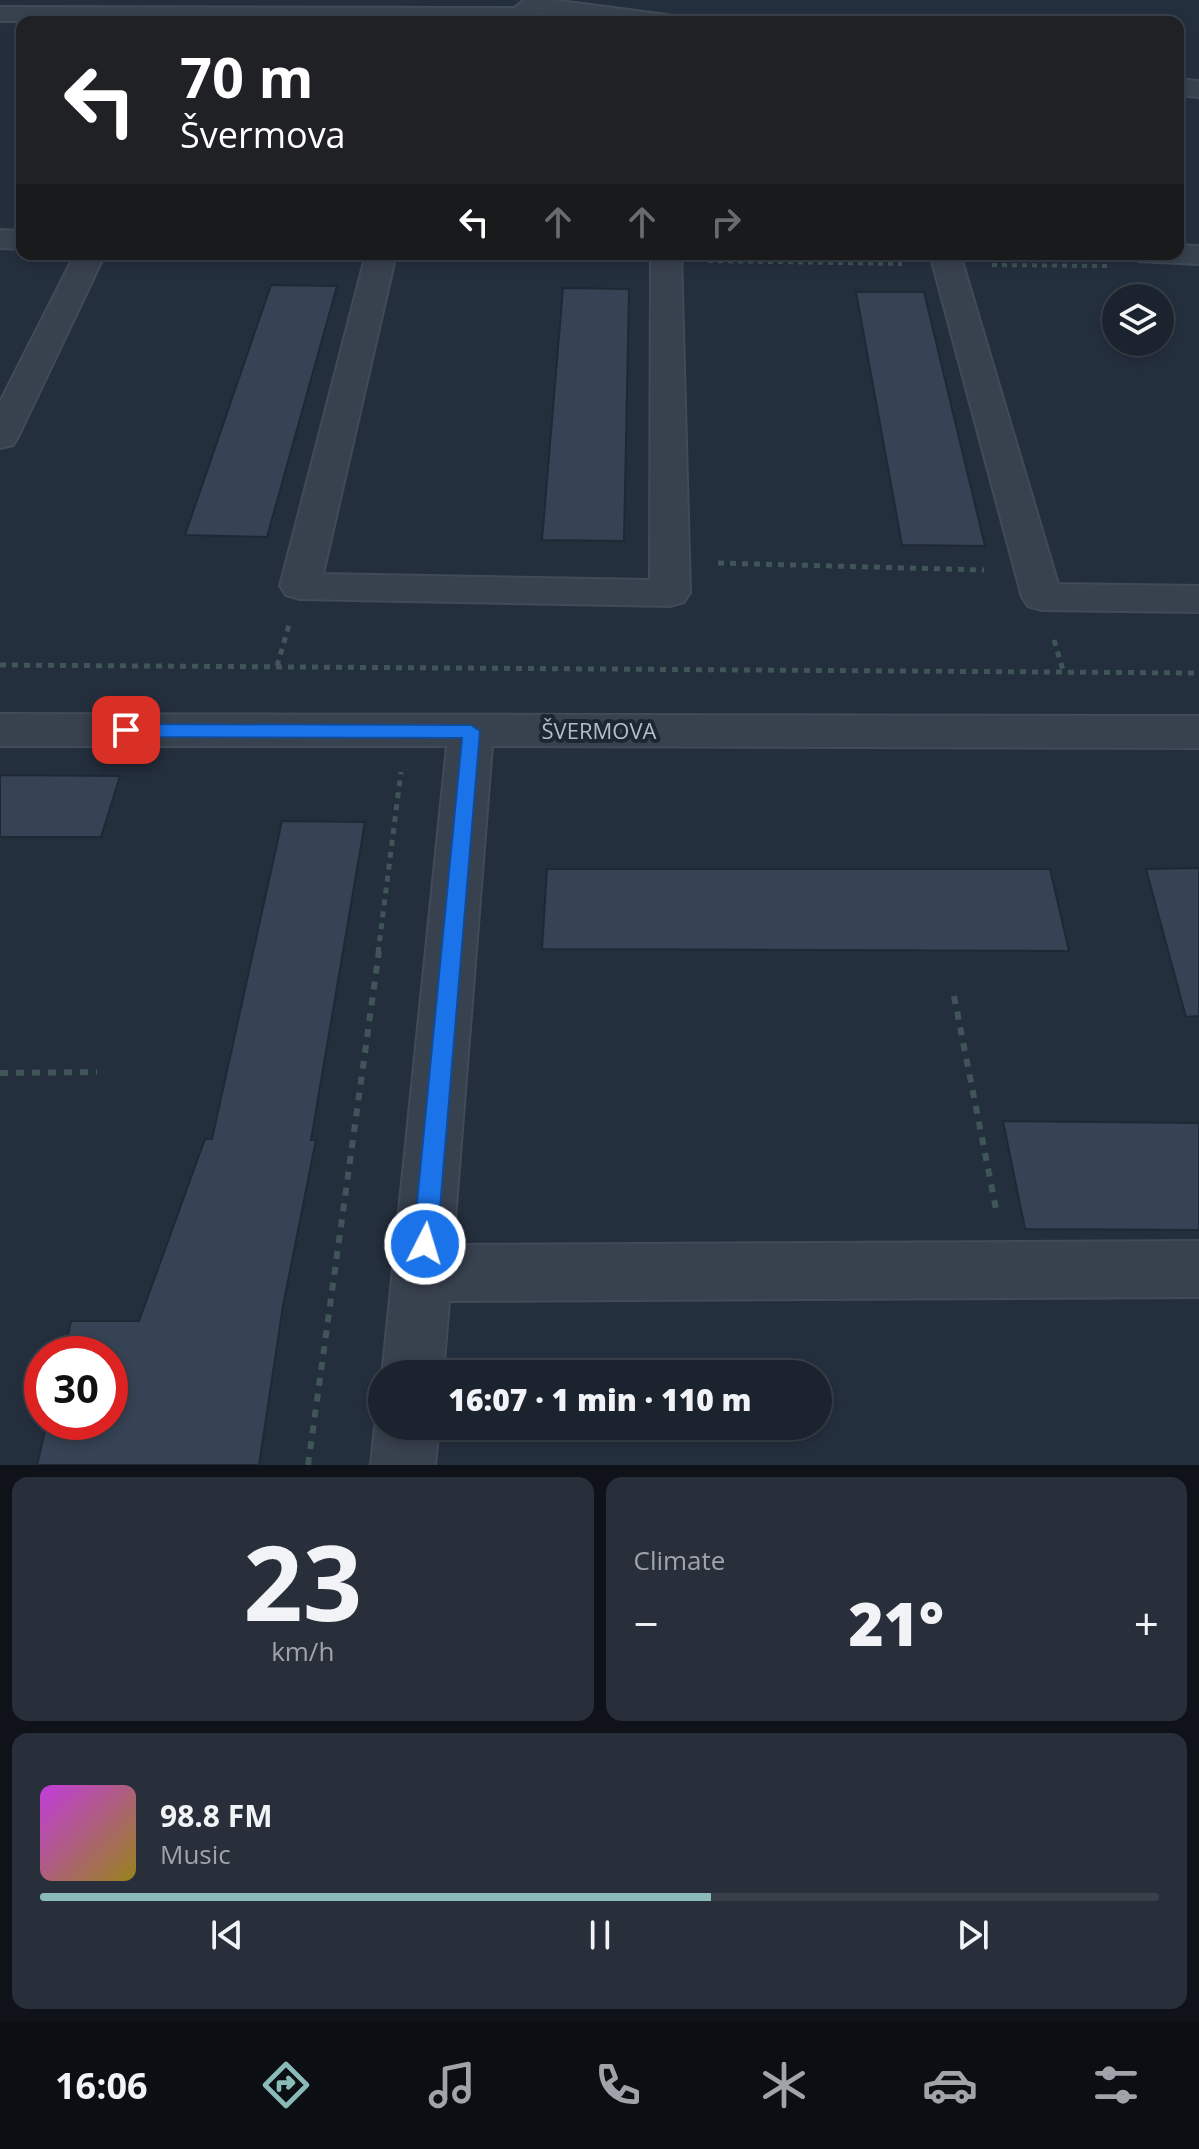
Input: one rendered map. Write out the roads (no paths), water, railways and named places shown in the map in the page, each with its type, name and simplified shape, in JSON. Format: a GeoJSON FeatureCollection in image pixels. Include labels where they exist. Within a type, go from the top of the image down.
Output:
{"type":"FeatureCollection","features":[{"type":"Feature","properties":{"kind":"street"},"geometry":{"type":"LineString","coordinates":[[0,14],[519,15],[536,3],[626,16]]}},
{"type":"Feature","properties":{"kind":"street"},"geometry":{"type":"LineString","coordinates":[[0,437],[87,260]]}},
{"type":"Feature","properties":{"kind":"street"},"geometry":{"type":"LineString","coordinates":[[380,260],[300,586],[670,593],[666,260]]}},
{"type":"Feature","properties":{"kind":"street"},"geometry":{"type":"LineString","coordinates":[[947,260],[1042,597],[1199,599]]}},
{"type":"Feature","properties":{"kind":"street","name":"ŠVERMOVA"},"geometry":{"type":"LineString","coordinates":[[0,730],[1199,732]]}},
{"type":"Feature","properties":{"kind":"street"},"geometry":{"type":"LineString","coordinates":[[414,1360],[471,731]]}},
{"type":"Feature","properties":{"kind":"street"},"geometry":{"type":"LineString","coordinates":[[423,1273],[1199,1269]]}},
{"type":"Feature","properties":{"kind":"street"},"geometry":{"type":"LineString","coordinates":[[403,1465],[406,1440]]}}]}
